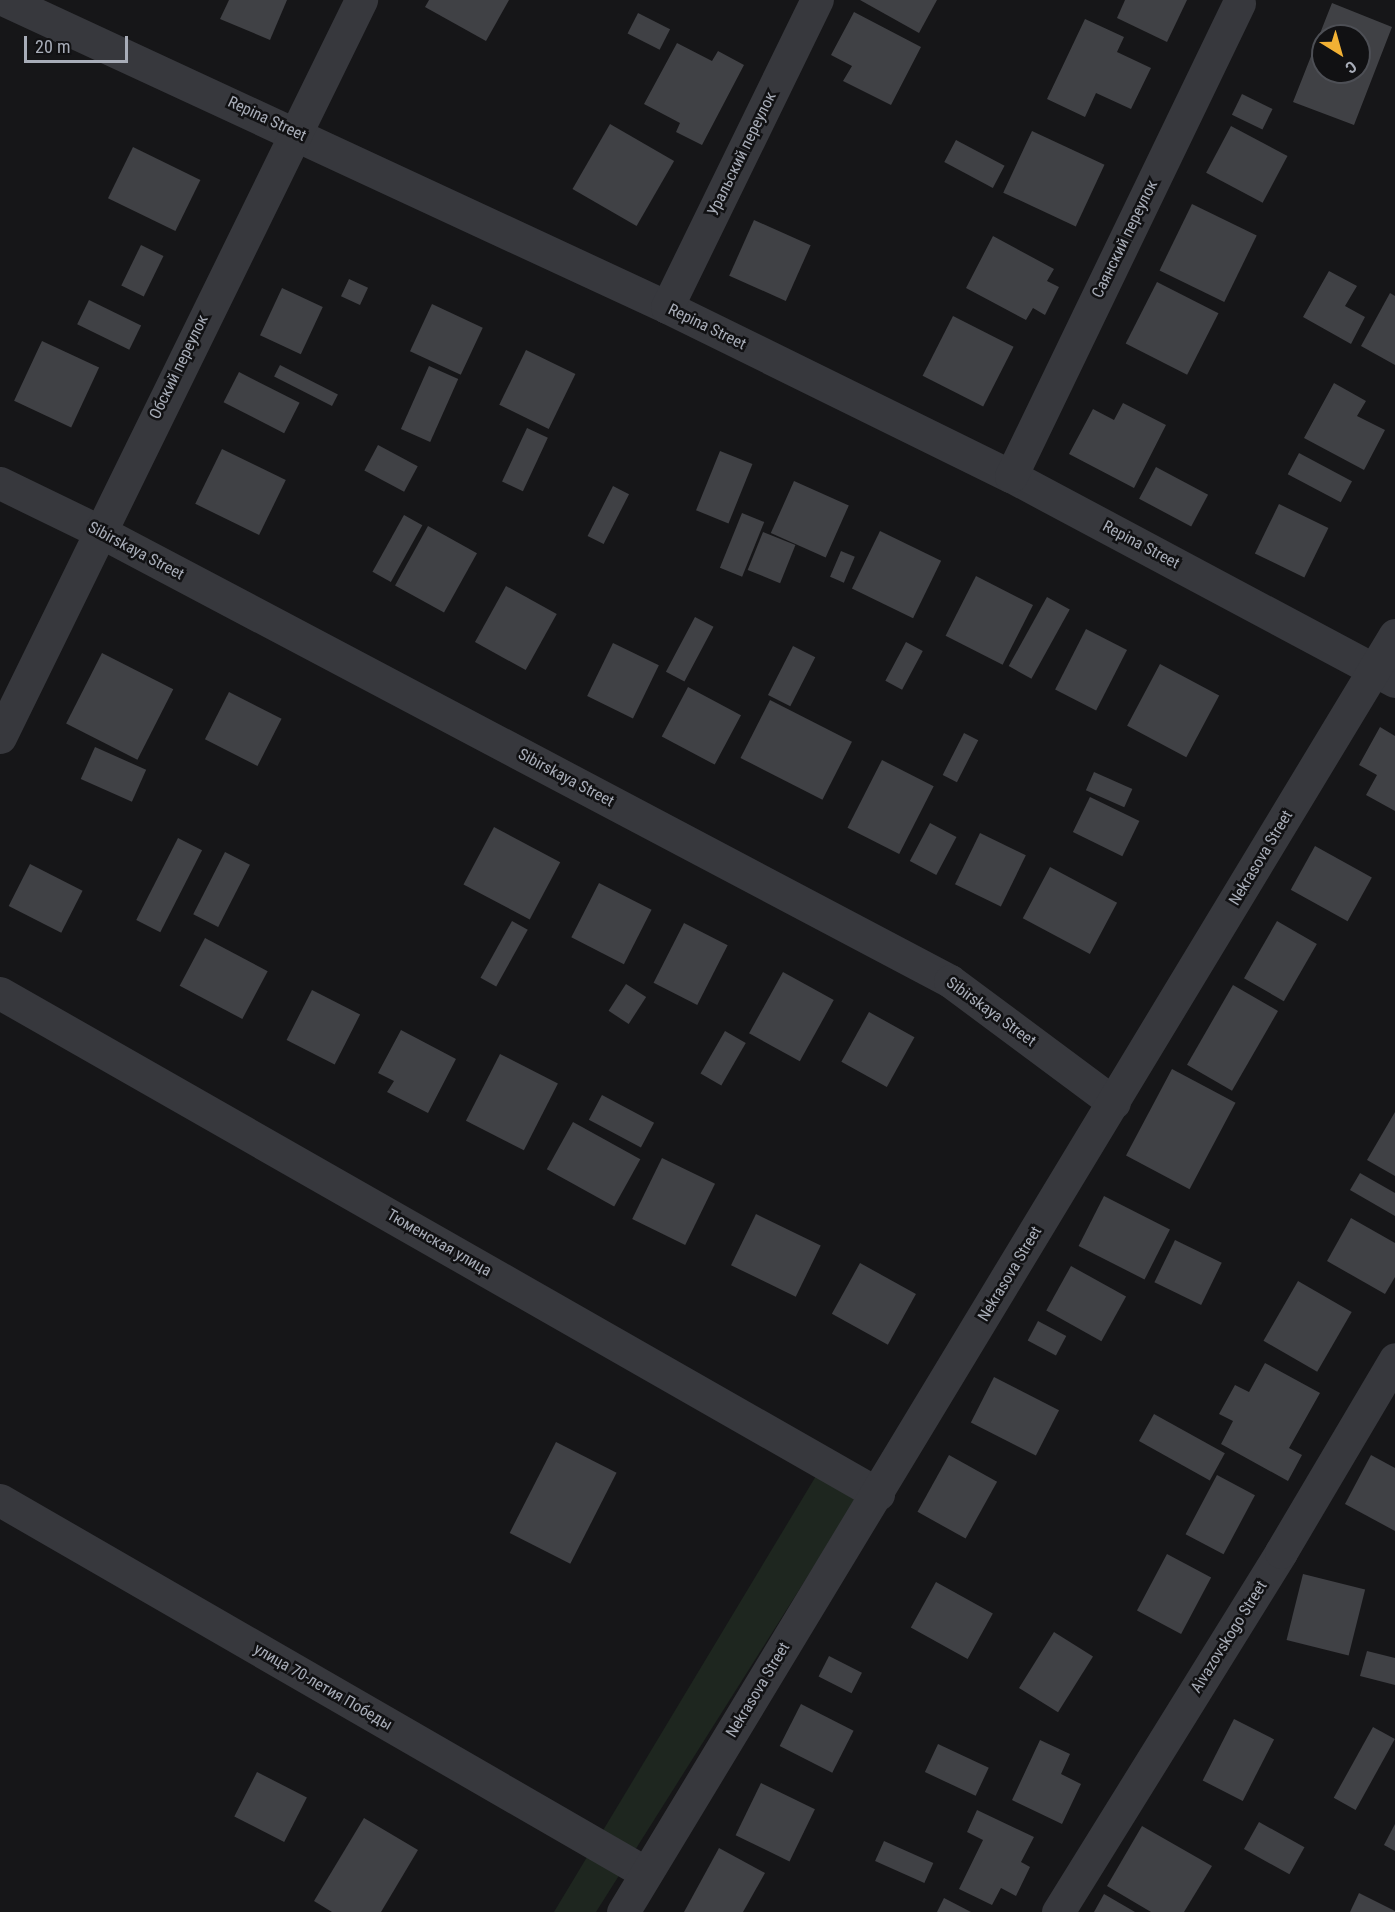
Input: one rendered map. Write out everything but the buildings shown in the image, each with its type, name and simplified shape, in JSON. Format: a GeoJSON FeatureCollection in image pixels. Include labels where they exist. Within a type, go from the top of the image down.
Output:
{"type":"FeatureCollection","features":[{"type":"Feature","properties":{"kind":"street","name":"Repina Street"},"geometry":{"type":"LineString","coordinates":[[5,0],[295,132],[667,308],[1011,476],[1385,675]]}},
{"type":"Feature","properties":{"kind":"street","name":"Обский переулок"},"geometry":{"type":"LineString","coordinates":[[0,737],[361,0]]}},
{"type":"Feature","properties":{"kind":"street","name":"Уральский переулок"},"geometry":{"type":"LineString","coordinates":[[667,308],[817,0]]}},
{"type":"Feature","properties":{"kind":"street","name":"Саянский переулок"},"geometry":{"type":"LineString","coordinates":[[1011,476],[1239,3]]}},
{"type":"Feature","properties":{"kind":"street","name":"Sibirskaya Street"},"geometry":{"type":"LineString","coordinates":[[0,483],[99,531],[950,981],[1114,1103]]}},
{"type":"Feature","properties":{"kind":"street","name":"Nekrasova Street"},"geometry":{"type":"LineString","coordinates":[[623,1912],[1114,1103],[1385,675],[1395,635]]}},
{"type":"Feature","properties":{"kind":"street","name":"Тюменская улица"},"geometry":{"type":"LineString","coordinates":[[0,993],[878,1494]]}},
{"type":"Feature","properties":{"kind":"street","name":"Aivazovskogo Street"},"geometry":{"type":"LineString","coordinates":[[1058,1912],[1281,1552],[1395,1359]]}},
{"type":"Feature","properties":{"kind":"street","name":"улица 70-летия Победы"},"geometry":{"type":"LineString","coordinates":[[0,1500],[646,1874]]}},
{"type":"Feature","properties":{"kind":"shaded area"},"geometry":{"type":"Polygon","coordinates":[[[819,1471],[857,1498],[596,1912],[554,1912],[819,1471]]]}}]}
